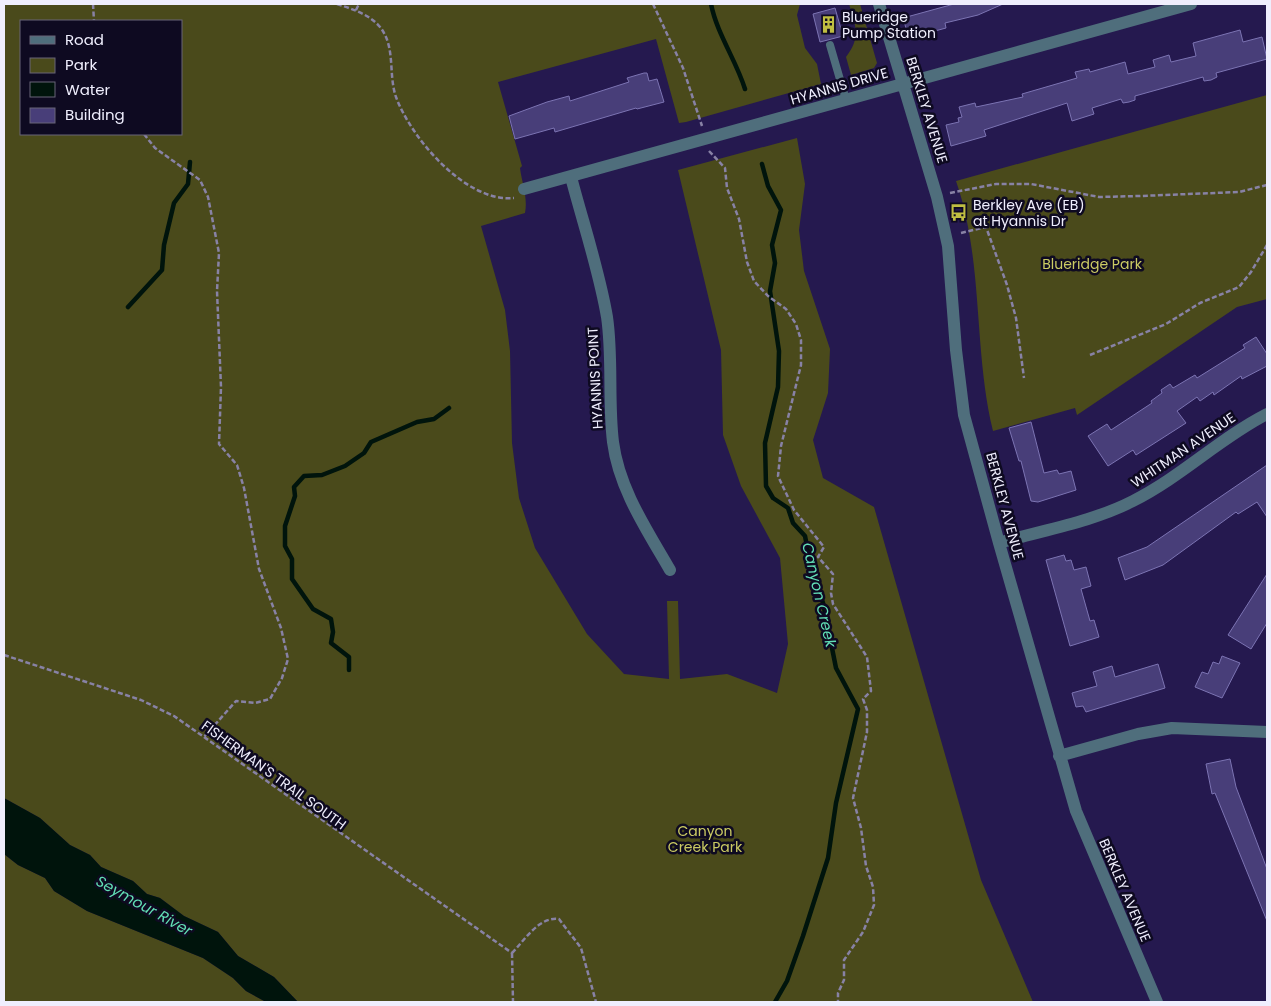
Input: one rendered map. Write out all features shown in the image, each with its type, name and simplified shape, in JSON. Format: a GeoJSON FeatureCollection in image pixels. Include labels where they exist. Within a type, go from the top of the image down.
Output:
{"type":"FeatureCollection","features":[{"type":"Feature","properties":{"kind":"street","name":"BERKLEY AVENUE"},"geometry":{"type":"LineString","coordinates":[[879,4],[937,197],[948,246],[956,350],[964,415],[999,542],[1059,756],[1080,820],[1157,1002]]}},
{"type":"Feature","properties":{"kind":"street","name":"HYANNIS DRIVE"},"geometry":{"type":"LineString","coordinates":[[522,193],[571,176],[1191,4]]}},
{"type":"Feature","properties":{"kind":"street","name":"HYANNIS POINT"},"geometry":{"type":"LineString","coordinates":[[571,176],[606,316],[610,349],[613,442],[619,470],[630,498],[670,570]]}},
{"type":"Feature","properties":{"kind":"street","name":"WHITMAN AVENUE"},"geometry":{"type":"LineString","coordinates":[[999,542],[1110,511],[1134,501],[1157,488],[1229,437],[1267,414]]}},
{"type":"Feature","properties":{"kind":"street"},"geometry":{"type":"LineString","coordinates":[[1059,756],[1138,734],[1172,728],[1267,732]]}},
{"type":"Feature","properties":{"kind":"lane"},"geometry":{"type":"LineString","coordinates":[[830,45],[846,100]]}},
{"type":"Feature","properties":{"kind":"path"},"geometry":{"type":"LineString","coordinates":[[93,4],[94,20]]}},
{"type":"Feature","properties":{"kind":"path"},"geometry":{"type":"LineString","coordinates":[[337,4],[356,10],[369,17],[380,28],[391,55],[396,97],[427,148],[473,188],[496,199],[522,193]]}},
{"type":"Feature","properties":{"kind":"path"},"geometry":{"type":"LineString","coordinates":[[356,10],[359,4]]}},
{"type":"Feature","properties":{"kind":"path"},"geometry":{"type":"LineString","coordinates":[[653,4],[683,68],[700,119]]}},
{"type":"Feature","properties":{"kind":"path"},"geometry":{"type":"LineString","coordinates":[[145,135],[155,148],[200,180],[208,197],[219,253],[217,300],[221,387],[219,444],[237,465],[244,488],[259,569],[283,636],[288,659],[282,678],[270,699],[255,703],[236,701],[204,737]]}},
{"type":"Feature","properties":{"kind":"path"},"geometry":{"type":"LineString","coordinates":[[710,154],[719,160],[725,168],[727,188],[739,219],[754,281],[768,296],[786,309],[796,324],[801,340],[801,365],[780,446],[778,476],[794,510],[824,547],[818,557],[833,574],[831,593],[833,604],[867,657],[870,690],[863,699],[867,710],[867,732],[853,798],[861,828],[866,866],[873,888],[874,905],[863,932],[844,960],[844,980],[838,993],[838,1002]]}},
{"type":"Feature","properties":{"kind":"path"},"geometry":{"type":"LineString","coordinates":[[937,197],[966,189],[996,184],[1031,184],[1099,197],[1239,192],[1267,185]]}},
{"type":"Feature","properties":{"kind":"path"},"geometry":{"type":"LineString","coordinates":[[961,232],[986,228],[1007,285],[1016,318],[1024,378]]}},
{"type":"Feature","properties":{"kind":"path"},"geometry":{"type":"LineString","coordinates":[[1090,355],[1166,324],[1200,304],[1239,287],[1252,272],[1267,246]]}},
{"type":"Feature","properties":{"kind":"path","name":"FISHERMAN'S TRAIL SOUTH"},"geometry":{"type":"LineString","coordinates":[[4,654],[141,700],[174,716],[512,953]]}},
{"type":"Feature","properties":{"kind":"path"},"geometry":{"type":"LineString","coordinates":[[513,1002],[512,953],[548,919],[559,919],[581,948],[596,1002]]}},
{"type":"Feature","properties":{"kind":"green space","name":"Canyon Creek Park"},"geometry":{"type":"Polygon","coordinates":[[[4,4],[800,4],[797,15],[805,48],[817,64],[821,84],[686,122],[679,123],[656,39],[498,82],[522,166],[520,168],[526,207],[525,213],[481,226],[505,310],[510,351],[512,443],[519,498],[535,548],[587,634],[624,674],[669,679],[667,601],[678,601],[680,679],[727,674],[777,693],[788,644],[780,558],[741,486],[723,435],[721,350],[678,170],[797,138],[805,184],[799,230],[804,271],[830,349],[828,393],[813,440],[823,478],[874,507],[981,880],[1033,1002],[298,1002],[274,977],[238,956],[218,932],[184,916],[160,898],[147,894],[133,881],[101,867],[90,855],[70,845],[40,818],[4,798],[4,4]]]}},
{"type":"Feature","properties":{"kind":"green space"},"geometry":{"type":"Polygon","coordinates":[[[849,4],[860,4],[877,63],[874,68],[851,75],[846,57],[854,44],[856,32],[849,4]]]}},
{"type":"Feature","properties":{"kind":"green space","name":"Blueridge Park"},"geometry":{"type":"Polygon","coordinates":[[[1267,95],[1267,299],[1237,307],[1077,415],[1075,408],[993,431],[983,368],[971,243],[956,181],[1267,95]]]}},
{"type":"Feature","properties":{"kind":"green space"},"geometry":{"type":"Polygon","coordinates":[[[4,854],[18,865],[45,878],[54,891],[87,911],[203,958],[233,978],[246,991],[266,1002],[4,1002],[4,854]]]}},
{"type":"Feature","properties":{"kind":"water","name":"Seymour River"},"geometry":{"type":"Polygon","coordinates":[[[4,798],[40,818],[70,845],[90,855],[101,867],[133,881],[147,894],[160,898],[184,916],[218,932],[238,956],[274,977],[298,1002],[266,1002],[246,991],[233,978],[203,958],[87,911],[54,891],[45,878],[18,865],[4,854],[4,798]]]}},
{"type":"Feature","properties":{"kind":"building"},"geometry":{"type":"Polygon","coordinates":[[[954,4],[1003,4],[978,15],[945,23],[946,28],[909,38],[903,18],[954,4]]]}},
{"type":"Feature","properties":{"kind":"building","name":"Blueridge Pump Station"},"geometry":{"type":"Polygon","coordinates":[[[835,8],[843,36],[820,42],[813,14],[835,8]]]}},
{"type":"Feature","properties":{"kind":"building"},"geometry":{"type":"Polygon","coordinates":[[[1240,30],[1243,42],[1262,37],[1267,59],[1216,73],[1217,77],[1211,80],[1204,81],[1203,77],[1135,96],[1135,100],[1129,102],[1123,103],[1121,99],[1092,108],[1094,114],[1072,121],[1067,103],[984,130],[986,136],[951,146],[946,125],[959,122],[958,118],[962,117],[959,107],[975,103],[976,107],[1023,97],[1022,94],[1077,78],[1075,72],[1089,69],[1090,72],[1125,62],[1128,74],[1155,67],[1153,60],[1169,55],[1171,62],[1196,56],[1193,43],[1240,30]]]}},
{"type":"Feature","properties":{"kind":"building"},"geometry":{"type":"Polygon","coordinates":[[[647,73],[649,81],[657,79],[664,102],[636,108],[555,132],[554,128],[515,139],[509,116],[569,96],[570,101],[629,82],[627,78],[647,73]]]}},
{"type":"Feature","properties":{"kind":"building"},"geometry":{"type":"Polygon","coordinates":[[[1256,337],[1267,354],[1267,366],[1242,379],[1241,376],[1214,395],[1213,392],[1200,401],[1197,397],[1177,411],[1186,423],[1136,455],[1133,450],[1108,466],[1088,436],[1107,424],[1111,430],[1152,403],[1151,401],[1162,393],[1161,390],[1170,384],[1173,388],[1195,375],[1197,378],[1245,348],[1243,345],[1256,337]]]}},
{"type":"Feature","properties":{"kind":"building"},"geometry":{"type":"Polygon","coordinates":[[[1031,422],[1044,473],[1057,470],[1059,474],[1071,471],[1076,490],[1038,502],[1031,501],[1021,461],[1019,461],[1009,428],[1031,422]]]}},
{"type":"Feature","properties":{"kind":"building"},"geometry":{"type":"Polygon","coordinates":[[[1267,465],[1267,517],[1257,502],[1238,514],[1236,512],[1163,565],[1125,580],[1118,558],[1147,547],[1267,465]]]}},
{"type":"Feature","properties":{"kind":"building"},"geometry":{"type":"Polygon","coordinates":[[[1064,555],[1066,561],[1071,560],[1074,570],[1086,567],[1091,586],[1081,589],[1090,621],[1094,620],[1099,637],[1070,646],[1046,560],[1064,555]]]}},
{"type":"Feature","properties":{"kind":"building"},"geometry":{"type":"Polygon","coordinates":[[[1267,574],[1267,623],[1251,649],[1228,635],[1267,574]]]}},
{"type":"Feature","properties":{"kind":"building"},"geometry":{"type":"Polygon","coordinates":[[[1222,656],[1240,663],[1222,698],[1195,687],[1202,672],[1208,674],[1213,662],[1219,664],[1222,656]]]}},
{"type":"Feature","properties":{"kind":"building"},"geometry":{"type":"Polygon","coordinates":[[[1158,664],[1165,688],[1086,712],[1083,706],[1076,707],[1072,693],[1097,686],[1093,672],[1112,666],[1115,677],[1158,664]]]}},
{"type":"Feature","properties":{"kind":"building"},"geometry":{"type":"Polygon","coordinates":[[[1230,759],[1236,787],[1267,869],[1267,921],[1215,793],[1212,794],[1206,764],[1230,759]]]}},
{"type":"Feature","properties":{"kind":"waterway","name":"Canyon Creek"},"geometry":{"type":"LineString","coordinates":[[711,4],[718,26],[745,89]]}},
{"type":"Feature","properties":{"kind":"waterway"},"geometry":{"type":"LineString","coordinates":[[128,307],[162,270],[164,245],[174,203],[188,184],[190,162]]}},
{"type":"Feature","properties":{"kind":"waterway","name":"Canyon Creek"},"geometry":{"type":"LineString","coordinates":[[762,164],[768,186],[781,210],[772,245],[775,263],[770,291],[779,351],[778,387],[765,443],[766,486],[773,498],[788,508],[793,523],[805,536],[810,562],[823,603],[836,668],[858,709],[836,803],[828,858],[787,981],[775,1002]]}},
{"type":"Feature","properties":{"kind":"waterway"},"geometry":{"type":"LineString","coordinates":[[349,670],[349,657],[331,643],[333,632],[331,619],[313,609],[292,579],[292,559],[285,546],[285,526],[295,496],[294,487],[304,476],[322,475],[345,466],[364,453],[371,442],[417,422],[434,419],[449,408]]}},
{"type":"Feature","properties":{"kind":"place","name":"Blueridge Pump Station"},"geometry":{"type":"Point","coordinates":[828,25]}},
{"type":"Feature","properties":{"kind":"place","name":"Berkley Ave (EB) at Hyannis Dr"},"geometry":{"type":"Point","coordinates":[959,213]}}]}
